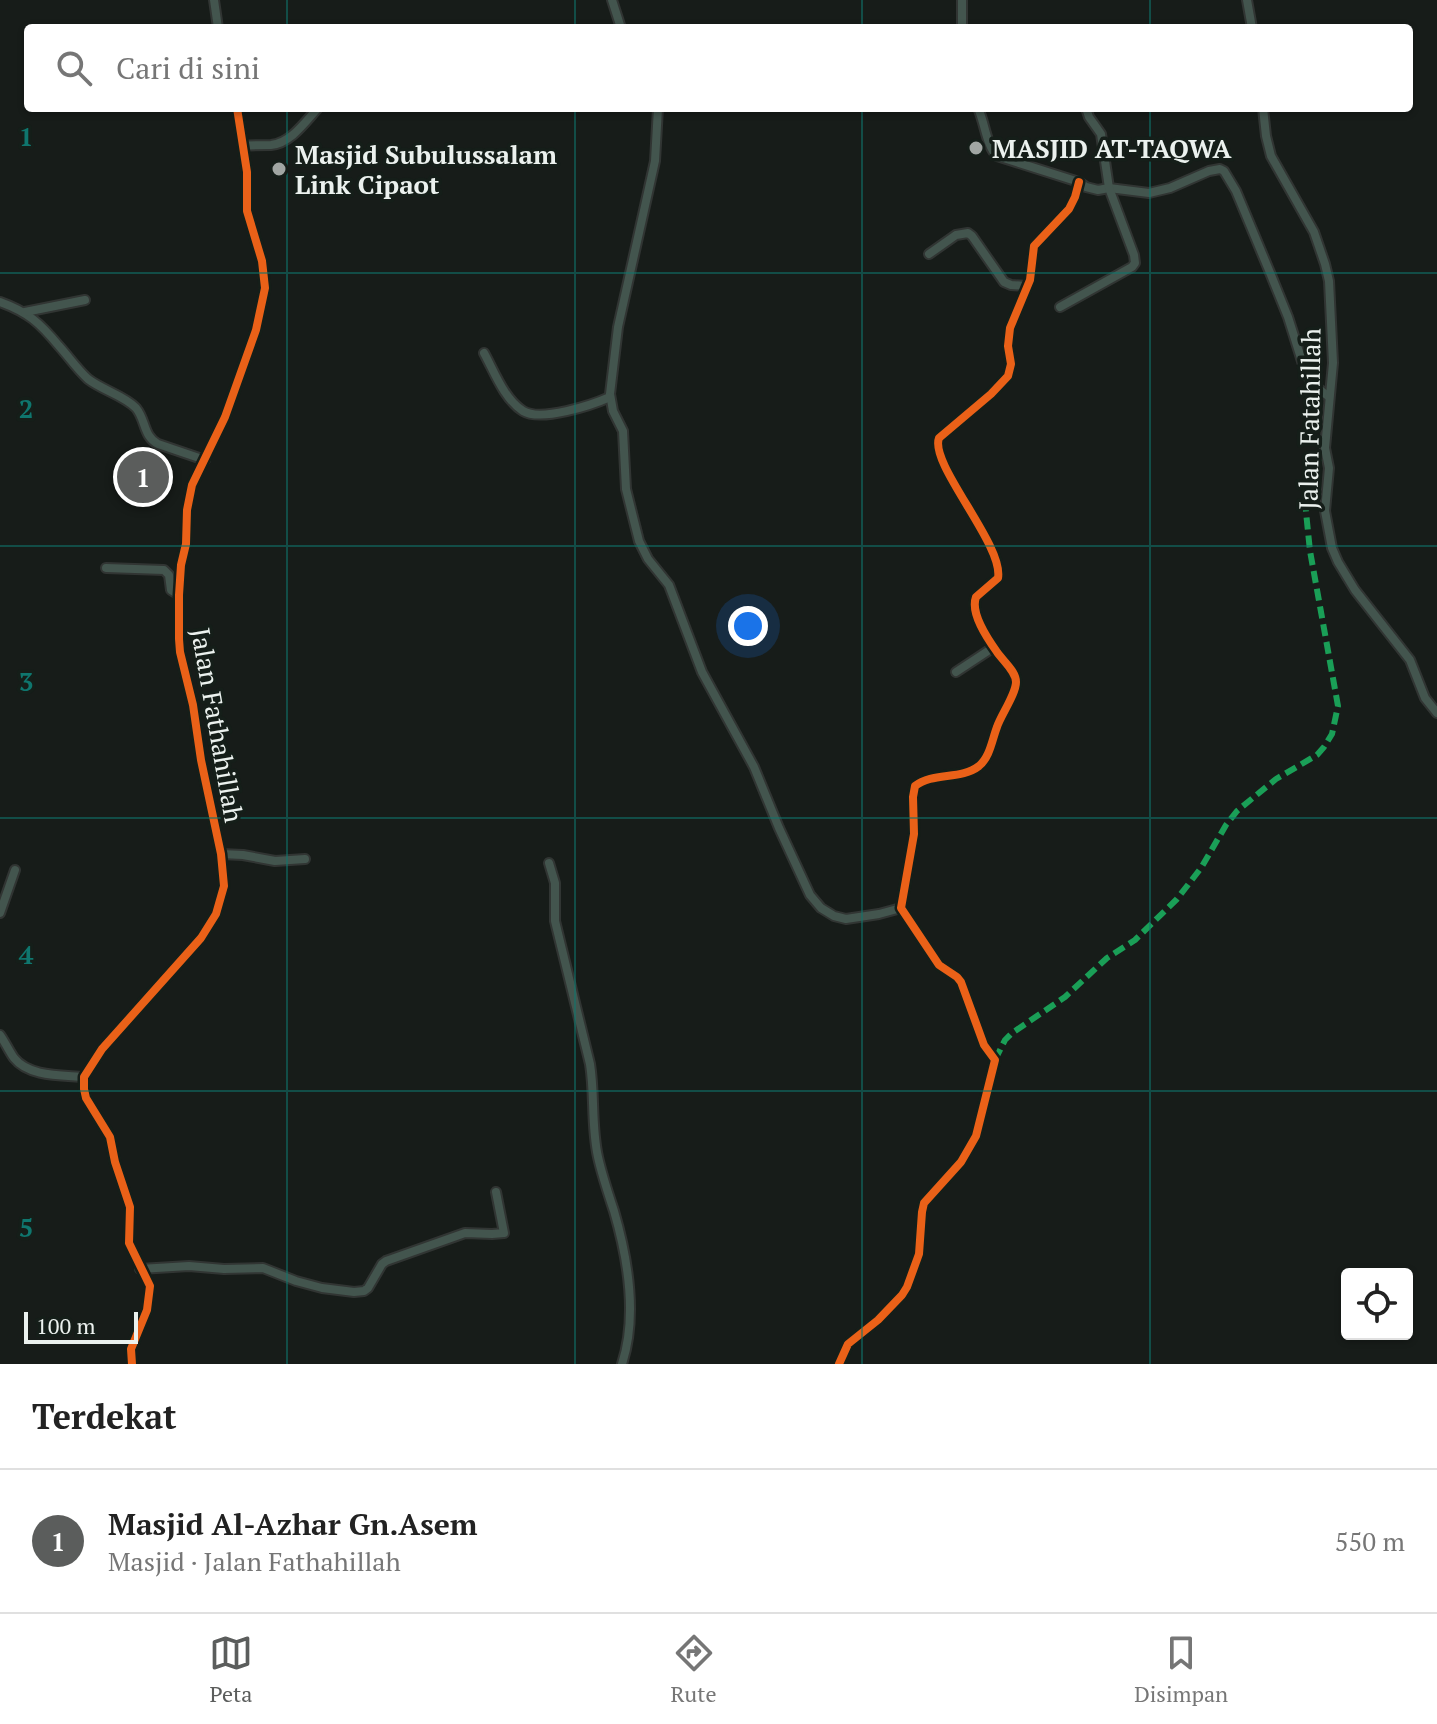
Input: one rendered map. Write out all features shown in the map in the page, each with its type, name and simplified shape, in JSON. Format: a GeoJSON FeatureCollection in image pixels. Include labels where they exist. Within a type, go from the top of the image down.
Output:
{"type":"FeatureCollection","features":[{"type":"Feature","properties":{"kind":"street"},"geometry":{"type":"LineString","coordinates":[[214,0],[217,24]]}},
{"type":"Feature","properties":{"kind":"street"},"geometry":{"type":"LineString","coordinates":[[612,0],[620,24]]}},
{"type":"Feature","properties":{"kind":"street"},"geometry":{"type":"LineString","coordinates":[[962,0],[962,24]]}},
{"type":"Feature","properties":{"kind":"street"},"geometry":{"type":"LineString","coordinates":[[1247,0],[1251,24]]}},
{"type":"Feature","properties":{"kind":"street","name":"Jalan Fathahillah"},"geometry":{"type":"LineString","coordinates":[[84,1077],[102,1049],[201,938],[216,914],[224,886],[221,854],[193,705],[180,652],[179,595],[192,485],[225,417],[260,317],[265,288],[262,261],[247,211],[247,172],[238,112]]}},
{"type":"Feature","properties":{"kind":"street"},"geometry":{"type":"LineString","coordinates":[[243,146],[282,142],[314,112]]}},
{"type":"Feature","properties":{"kind":"street"},"geometry":{"type":"LineString","coordinates":[[658,112],[655,161],[618,327],[610,397],[623,431],[626,489],[642,550],[669,585],[702,672],[754,767],[810,895],[821,908],[846,919],[901,908]]}},
{"type":"Feature","properties":{"kind":"street"},"geometry":{"type":"LineString","coordinates":[[980,112],[990,148],[997,156],[1098,190],[1109,188],[1149,193],[1220,169],[1227,175],[1244,208],[1288,317],[1306,374],[1329,397]]}},
{"type":"Feature","properties":{"kind":"street"},"geometry":{"type":"LineString","coordinates":[[1060,307],[1135,263],[1109,188],[1102,138],[1087,112]]}},
{"type":"Feature","properties":{"kind":"street","name":"Jalan Fatahillah"},"geometry":{"type":"LineString","coordinates":[[1263,112],[1271,156],[1314,232],[1329,281],[1333,363],[1325,448],[1329,468],[1325,511],[1332,548],[1355,590],[1410,660],[1425,698],[1437,713]]}},
{"type":"Feature","properties":{"kind":"street"},"geometry":{"type":"LineString","coordinates":[[839,1364],[848,1344],[878,1320],[907,1287],[919,1254],[924,1203],[961,1162],[976,1136],[995,1060],[984,1045],[961,982],[939,965],[901,908],[913,843],[915,786],[924,780],[972,770],[983,762],[1016,688],[1014,674],[994,647],[974,609],[974,600],[998,578],[999,573],[982,532],[945,465],[937,442],[1008,376],[1011,364],[1008,346],[1010,328],[1031,274],[1034,246],[1069,209],[1079,182]]}},
{"type":"Feature","properties":{"kind":"street"},"geometry":{"type":"LineString","coordinates":[[929,254],[956,235],[968,233],[1004,282],[1027,286]]}},
{"type":"Feature","properties":{"kind":"street"},"geometry":{"type":"LineString","coordinates":[[25,312],[85,300]]}},
{"type":"Feature","properties":{"kind":"street"},"geometry":{"type":"LineString","coordinates":[[0,302],[25,312],[59,345],[80,372],[101,389],[136,409],[151,440],[205,460]]}},
{"type":"Feature","properties":{"kind":"street"},"geometry":{"type":"LineString","coordinates":[[484,353],[515,404],[528,413],[570,410],[610,397]]}},
{"type":"Feature","properties":{"kind":"street"},"geometry":{"type":"LineString","coordinates":[[106,568],[164,570],[169,575],[171,590],[179,595]]}},
{"type":"Feature","properties":{"kind":"street"},"geometry":{"type":"LineString","coordinates":[[956,672],[994,647]]}},
{"type":"Feature","properties":{"kind":"street"},"geometry":{"type":"LineString","coordinates":[[221,854],[275,861],[305,859]]}},
{"type":"Feature","properties":{"kind":"street"},"geometry":{"type":"LineString","coordinates":[[549,863],[555,883],[555,921],[594,1087],[594,1131],[598,1156],[628,1281],[631,1314],[622,1364]]}},
{"type":"Feature","properties":{"kind":"street"},"geometry":{"type":"LineString","coordinates":[[0,913],[15,870]]}},
{"type":"Feature","properties":{"kind":"street"},"geometry":{"type":"LineString","coordinates":[[0,1035],[14,1057],[27,1068],[84,1077],[86,1098],[110,1137],[130,1207],[129,1243],[150,1286],[147,1310],[131,1349],[132,1364]]}},
{"type":"Feature","properties":{"kind":"street"},"geometry":{"type":"LineString","coordinates":[[140,1269],[189,1266],[263,1268],[322,1288],[364,1291],[386,1261],[465,1233],[503,1233],[496,1192]]}},
{"type":"Feature","properties":{"kind":"marked path"},"geometry":{"type":"LineString","coordinates":[[995,1060],[1012,1033],[1065,997],[1107,958],[1135,940],[1177,899],[1237,811],[1276,779],[1317,755],[1332,734],[1338,706],[1310,551],[1305,499],[1308,480],[1319,459]]}},
{"type":"Feature","properties":{"kind":"cycle path"},"geometry":{"type":"LineString","coordinates":[[132,1364],[131,1349],[147,1310],[150,1286],[129,1243],[130,1207],[110,1137],[86,1098],[84,1077],[102,1049],[201,938],[216,914],[224,886],[221,854],[193,705],[180,652],[179,595],[192,485],[225,417],[256,330],[265,288],[262,261],[247,211],[247,172],[238,112]]}},
{"type":"Feature","properties":{"kind":"cycle path"},"geometry":{"type":"LineString","coordinates":[[839,1364],[848,1344],[878,1320],[907,1287],[919,1254],[924,1203],[961,1162],[976,1136],[995,1060],[984,1045],[961,982],[939,965],[901,908],[914,834],[915,786],[930,779],[972,770],[983,762],[1016,682],[1012,670],[977,618],[976,597],[998,578],[997,564],[945,466],[939,450],[939,438],[1008,376],[1011,364],[1008,346],[1010,328],[1030,280],[1034,246],[1069,209],[1079,182]]}},
{"type":"Feature","properties":{"kind":"place","name":"MASJID AT-TAQWA"},"geometry":{"type":"Point","coordinates":[976,148]}},
{"type":"Feature","properties":{"kind":"place","name":"Masjid Subulussalam Link Cipaot"},"geometry":{"type":"Point","coordinates":[279,169]}},
{"type":"Feature","properties":{"kind":"place","name":"Masjid Al-Azhar Gn.Asem"},"geometry":{"type":"Point","coordinates":[143,477]}}]}
